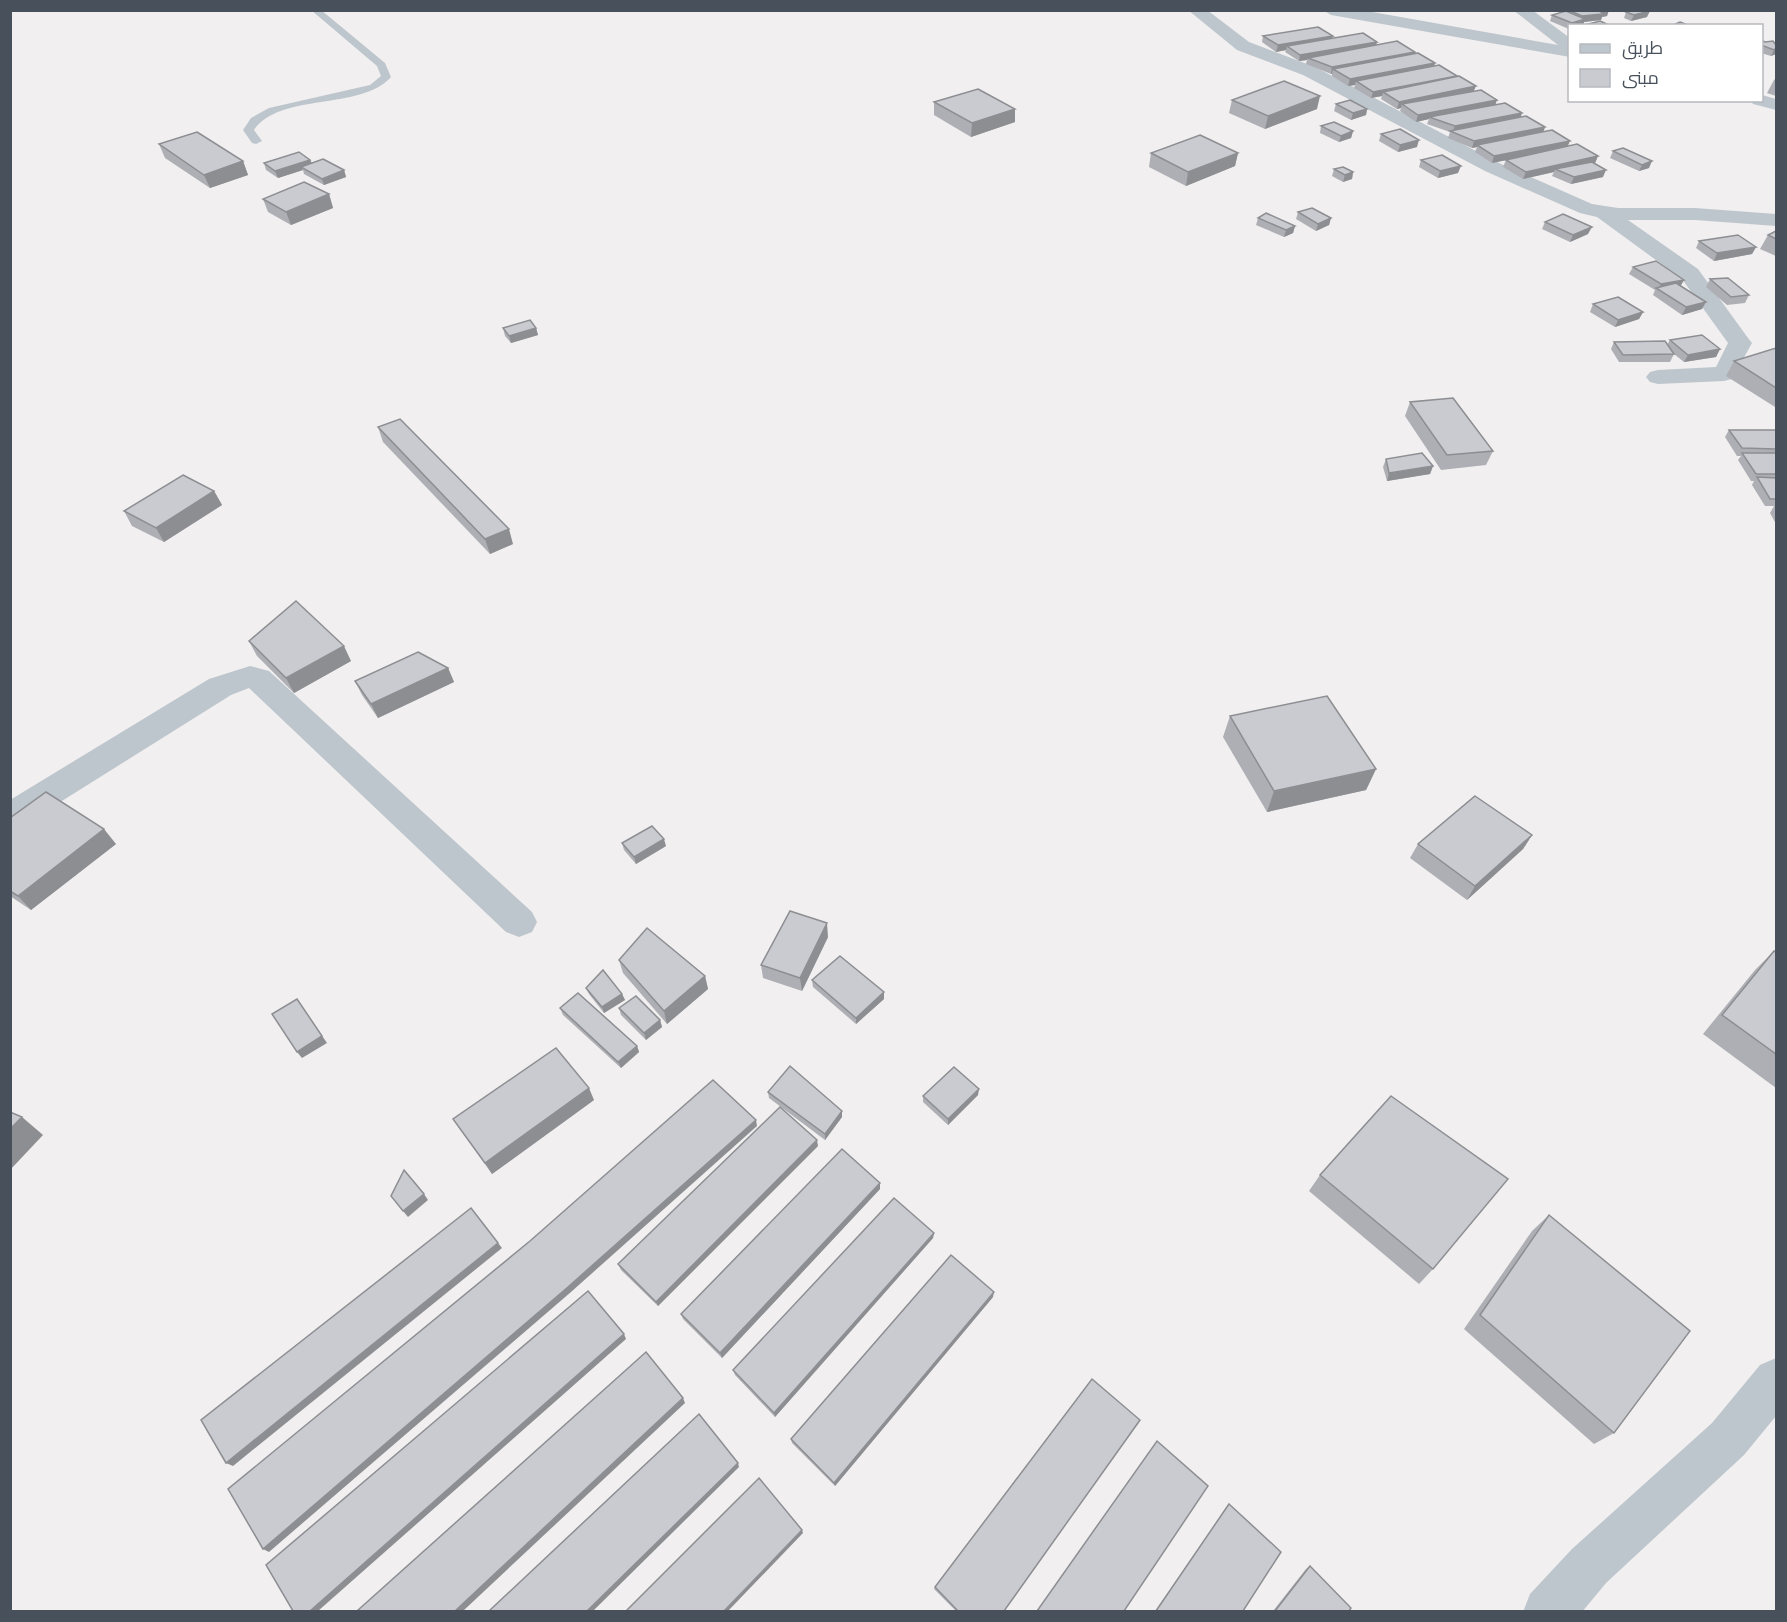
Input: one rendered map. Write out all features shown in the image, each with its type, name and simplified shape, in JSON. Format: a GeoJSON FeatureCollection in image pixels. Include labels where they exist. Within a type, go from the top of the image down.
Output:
{"type":"FeatureCollection","features":[{"type":"Feature","properties":{"kind":"street"},"geometry":{"type":"LineString","coordinates":[[1196,10],[1243,46],[1309,71],[1492,167],[1563,200],[1605,213],[1695,214],[1776,220]]}},
{"type":"Feature","properties":{"kind":"street"},"geometry":{"type":"LineString","coordinates":[[1331,10],[1568,52]]}},
{"type":"Feature","properties":{"kind":"street"},"geometry":{"type":"LineString","coordinates":[[1521,10],[1568,45]]}},
{"type":"Feature","properties":{"kind":"street"},"geometry":{"type":"LineString","coordinates":[[1605,213],[1690,274],[1740,343],[1724,374],[1658,377]]}},
{"type":"Feature","properties":{"kind":"street"},"geometry":{"type":"LineString","coordinates":[[10,817],[220,687],[250,677],[258,679],[519,922]]}},
{"type":"Feature","properties":{"kind":"street"},"geometry":{"type":"LineString","coordinates":[[1548,1611],[1589,1566],[1728,1439],[1776,1381]]}},
{"type":"Feature","properties":{"kind":"lane"},"geometry":{"type":"LineString","coordinates":[[256,141],[248,130],[255,120],[273,110],[374,87],[386,77],[381,65],[315,10]]}},
{"type":"Feature","properties":{"kind":"building"},"geometry":{"type":"Polygon","coordinates":[[[1568,10],[1607,10],[1601,12],[1603,14],[1582,16],[1568,10]]]}},
{"type":"Feature","properties":{"kind":"building"},"geometry":{"type":"Polygon","coordinates":[[[1566,11],[1585,19],[1572,23],[1552,15],[1566,11]]]}},
{"type":"Feature","properties":{"kind":"building"},"geometry":{"type":"Polygon","coordinates":[[[1650,11],[1634,15],[1626,12],[1650,11]]]}},
{"type":"Feature","properties":{"kind":"building"},"geometry":{"type":"Polygon","coordinates":[[[1600,21],[1607,24],[1589,24],[1600,21]]]}},
{"type":"Feature","properties":{"kind":"building"},"geometry":{"type":"Polygon","coordinates":[[[1318,27],[1333,36],[1278,45],[1263,36],[1318,27]]]}},
{"type":"Feature","properties":{"kind":"building"},"geometry":{"type":"Polygon","coordinates":[[[1363,33],[1377,42],[1300,55],[1287,46],[1363,33]]]}},
{"type":"Feature","properties":{"kind":"building"},"geometry":{"type":"Polygon","coordinates":[[[1397,41],[1415,52],[1332,67],[1308,58],[1397,41]]]}},
{"type":"Feature","properties":{"kind":"building"},"geometry":{"type":"Polygon","coordinates":[[[1763,41],[1773,41],[1776,45],[1774,50],[1763,46],[1763,41]]]}},
{"type":"Feature","properties":{"kind":"building"},"geometry":{"type":"Polygon","coordinates":[[[1418,53],[1435,63],[1350,79],[1333,69],[1418,53]]]}},
{"type":"Feature","properties":{"kind":"building"},"geometry":{"type":"Polygon","coordinates":[[[1439,65],[1457,76],[1373,92],[1356,81],[1439,65]]]}},
{"type":"Feature","properties":{"kind":"building"},"geometry":{"type":"Polygon","coordinates":[[[1459,76],[1476,86],[1399,102],[1383,92],[1459,76]]]}},
{"type":"Feature","properties":{"kind":"building"},"geometry":{"type":"Polygon","coordinates":[[[1284,81],[1320,96],[1268,116],[1232,100],[1284,81]]]}},
{"type":"Feature","properties":{"kind":"building"},"geometry":{"type":"Polygon","coordinates":[[[978,89],[1015,109],[972,123],[934,102],[978,89]]]}},
{"type":"Feature","properties":{"kind":"building"},"geometry":{"type":"Polygon","coordinates":[[[1481,90],[1497,100],[1418,115],[1402,104],[1481,90]]]}},
{"type":"Feature","properties":{"kind":"building"},"geometry":{"type":"Polygon","coordinates":[[[1350,100],[1367,109],[1353,113],[1336,104],[1350,100]]]}},
{"type":"Feature","properties":{"kind":"building"},"geometry":{"type":"Polygon","coordinates":[[[1505,103],[1522,113],[1455,126],[1429,117],[1505,103]]]}},
{"type":"Feature","properties":{"kind":"building"},"geometry":{"type":"Polygon","coordinates":[[[1526,116],[1545,127],[1474,141],[1450,131],[1526,116]]]}},
{"type":"Feature","properties":{"kind":"building"},"geometry":{"type":"Polygon","coordinates":[[[1334,122],[1353,131],[1341,136],[1321,126],[1334,122]]]}},
{"type":"Feature","properties":{"kind":"building"},"geometry":{"type":"Polygon","coordinates":[[[1400,129],[1419,140],[1400,145],[1381,134],[1400,129]]]}},
{"type":"Feature","properties":{"kind":"building"},"geometry":{"type":"Polygon","coordinates":[[[1552,130],[1570,141],[1494,156],[1477,145],[1552,130]]]}},
{"type":"Feature","properties":{"kind":"building"},"geometry":{"type":"Polygon","coordinates":[[[197,132],[243,161],[204,175],[159,144],[197,132]]]}},
{"type":"Feature","properties":{"kind":"building"},"geometry":{"type":"Polygon","coordinates":[[[1200,135],[1238,153],[1188,172],[1151,153],[1200,135]]]}},
{"type":"Feature","properties":{"kind":"building"},"geometry":{"type":"Polygon","coordinates":[[[1577,144],[1598,156],[1526,172],[1506,160],[1577,144]]]}},
{"type":"Feature","properties":{"kind":"building"},"geometry":{"type":"Polygon","coordinates":[[[1623,148],[1652,161],[1642,165],[1613,151],[1623,148]]]}},
{"type":"Feature","properties":{"kind":"building"},"geometry":{"type":"Polygon","coordinates":[[[299,152],[310,160],[275,171],[264,163],[299,152]]]}},
{"type":"Feature","properties":{"kind":"building"},"geometry":{"type":"Polygon","coordinates":[[[1442,155],[1461,166],[1440,171],[1421,160],[1442,155]]]}},
{"type":"Feature","properties":{"kind":"building"},"geometry":{"type":"Polygon","coordinates":[[[323,159],[344,170],[322,179],[301,167],[323,159]]]}},
{"type":"Feature","properties":{"kind":"building"},"geometry":{"type":"Polygon","coordinates":[[[1592,162],[1606,170],[1574,177],[1555,169],[1592,162]]]}},
{"type":"Feature","properties":{"kind":"building"},"geometry":{"type":"Polygon","coordinates":[[[1343,167],[1353,172],[1345,175],[1334,169],[1343,167]]]}},
{"type":"Feature","properties":{"kind":"building"},"geometry":{"type":"Polygon","coordinates":[[[304,182],[329,194],[286,212],[263,199],[304,182]]]}},
{"type":"Feature","properties":{"kind":"building"},"geometry":{"type":"Polygon","coordinates":[[[1312,208],[1331,218],[1318,224],[1298,212],[1312,208]]]}},
{"type":"Feature","properties":{"kind":"building"},"geometry":{"type":"Polygon","coordinates":[[[1266,213],[1295,226],[1286,230],[1258,218],[1266,213]]]}},
{"type":"Feature","properties":{"kind":"building"},"geometry":{"type":"Polygon","coordinates":[[[1563,214],[1592,227],[1573,235],[1545,222],[1563,214]]]}},
{"type":"Feature","properties":{"kind":"building"},"geometry":{"type":"Polygon","coordinates":[[[1776,231],[1776,239],[1768,235],[1776,231]]]}},
{"type":"Feature","properties":{"kind":"building"},"geometry":{"type":"Polygon","coordinates":[[[1738,235],[1756,247],[1717,253],[1699,241],[1738,235]]]}},
{"type":"Feature","properties":{"kind":"building"},"geometry":{"type":"Polygon","coordinates":[[[1656,261],[1684,280],[1661,284],[1633,267],[1656,261]]]}},
{"type":"Feature","properties":{"kind":"building"},"geometry":{"type":"Polygon","coordinates":[[[1728,278],[1749,295],[1731,297],[1710,279],[1728,278]]]}},
{"type":"Feature","properties":{"kind":"building"},"geometry":{"type":"Polygon","coordinates":[[[1676,283],[1706,302],[1686,307],[1656,288],[1676,283]]]}},
{"type":"Feature","properties":{"kind":"building"},"geometry":{"type":"Polygon","coordinates":[[[1618,297],[1643,312],[1618,320],[1593,304],[1618,297]]]}},
{"type":"Feature","properties":{"kind":"building"},"geometry":{"type":"Polygon","coordinates":[[[530,320],[536,328],[509,336],[503,328],[530,320]]]}},
{"type":"Feature","properties":{"kind":"building"},"geometry":{"type":"Polygon","coordinates":[[[1702,335],[1720,349],[1688,355],[1670,340],[1702,335]]]}},
{"type":"Feature","properties":{"kind":"building"},"geometry":{"type":"Polygon","coordinates":[[[1665,341],[1674,354],[1623,355],[1614,342],[1665,341]]]}},
{"type":"Feature","properties":{"kind":"building"},"geometry":{"type":"Polygon","coordinates":[[[1776,348],[1776,388],[1734,361],[1776,348]]]}},
{"type":"Feature","properties":{"kind":"building"},"geometry":{"type":"Polygon","coordinates":[[[1453,398],[1493,451],[1447,455],[1410,402],[1453,398]]]}},
{"type":"Feature","properties":{"kind":"building"},"geometry":{"type":"Polygon","coordinates":[[[400,419],[509,529],[485,539],[378,427],[400,419]]]}},
{"type":"Feature","properties":{"kind":"building"},"geometry":{"type":"Polygon","coordinates":[[[1729,430],[1776,430],[1776,449],[1742,448],[1729,430]]]}},
{"type":"Feature","properties":{"kind":"building"},"geometry":{"type":"Polygon","coordinates":[[[1422,453],[1433,466],[1389,473],[1386,459],[1422,453]]]}},
{"type":"Feature","properties":{"kind":"building"},"geometry":{"type":"Polygon","coordinates":[[[1742,453],[1776,453],[1776,474],[1756,474],[1742,453]]]}},
{"type":"Feature","properties":{"kind":"building"},"geometry":{"type":"Polygon","coordinates":[[[183,475],[214,491],[156,528],[124,511],[183,475]]]}},
{"type":"Feature","properties":{"kind":"building"},"geometry":{"type":"Polygon","coordinates":[[[1757,477],[1776,478],[1776,499],[1770,499],[1757,477]]]}},
{"type":"Feature","properties":{"kind":"building"},"geometry":{"type":"Polygon","coordinates":[[[296,601],[344,646],[286,678],[249,641],[296,601]]]}},
{"type":"Feature","properties":{"kind":"building"},"geometry":{"type":"Polygon","coordinates":[[[418,652],[448,668],[371,704],[355,681],[418,652]]]}},
{"type":"Feature","properties":{"kind":"building"},"geometry":{"type":"Polygon","coordinates":[[[1327,696],[1376,769],[1274,791],[1230,716],[1327,696]]]}},
{"type":"Feature","properties":{"kind":"building"},"geometry":{"type":"Polygon","coordinates":[[[46,792],[104,829],[18,896],[10,891],[10,818],[46,792]]]}},
{"type":"Feature","properties":{"kind":"building"},"geometry":{"type":"Polygon","coordinates":[[[1475,796],[1532,835],[1475,886],[1418,844],[1475,796]]]}},
{"type":"Feature","properties":{"kind":"building"},"geometry":{"type":"Polygon","coordinates":[[[652,826],[664,839],[634,857],[622,843],[652,826]]]}},
{"type":"Feature","properties":{"kind":"building"},"geometry":{"type":"Polygon","coordinates":[[[790,911],[827,923],[800,978],[761,965],[790,911]]]}},
{"type":"Feature","properties":{"kind":"building"},"geometry":{"type":"Polygon","coordinates":[[[647,928],[705,976],[664,1011],[619,960],[647,928]]]}},
{"type":"Feature","properties":{"kind":"building"},"geometry":{"type":"Polygon","coordinates":[[[1774,951],[1776,952],[1776,1054],[1722,1015],[1774,951]]]}},
{"type":"Feature","properties":{"kind":"building"},"geometry":{"type":"Polygon","coordinates":[[[840,956],[884,992],[856,1018],[812,980],[840,956]]]}},
{"type":"Feature","properties":{"kind":"building"},"geometry":{"type":"Polygon","coordinates":[[[603,970],[622,994],[602,1007],[586,988],[603,970]]]}},
{"type":"Feature","properties":{"kind":"building"},"geometry":{"type":"Polygon","coordinates":[[[578,993],[637,1046],[618,1062],[560,1008],[578,993]]]}},
{"type":"Feature","properties":{"kind":"building"},"geometry":{"type":"Polygon","coordinates":[[[636,996],[660,1020],[644,1033],[619,1008],[636,996]]]}},
{"type":"Feature","properties":{"kind":"building"},"geometry":{"type":"Polygon","coordinates":[[[297,999],[322,1036],[297,1052],[272,1014],[297,999]]]}},
{"type":"Feature","properties":{"kind":"building"},"geometry":{"type":"Polygon","coordinates":[[[556,1048],[589,1088],[485,1163],[453,1119],[556,1048]]]}},
{"type":"Feature","properties":{"kind":"building"},"geometry":{"type":"Polygon","coordinates":[[[790,1066],[842,1111],[825,1134],[768,1092],[790,1066]]]}},
{"type":"Feature","properties":{"kind":"building"},"geometry":{"type":"Polygon","coordinates":[[[954,1067],[979,1089],[948,1119],[923,1096],[954,1067]]]}},
{"type":"Feature","properties":{"kind":"building"},"geometry":{"type":"Polygon","coordinates":[[[713,1080],[756,1120],[568,1287],[263,1549],[228,1489],[530,1241],[713,1080]]]}},
{"type":"Feature","properties":{"kind":"building"},"geometry":{"type":"Polygon","coordinates":[[[1391,1096],[1508,1179],[1433,1269],[1320,1175],[1391,1096]]]}},
{"type":"Feature","properties":{"kind":"building"},"geometry":{"type":"Polygon","coordinates":[[[780,1107],[817,1140],[656,1302],[618,1264],[780,1107]]]}},
{"type":"Feature","properties":{"kind":"building"},"geometry":{"type":"Polygon","coordinates":[[[10,1112],[22,1117],[10,1129],[10,1112]]]}},
{"type":"Feature","properties":{"kind":"building"},"geometry":{"type":"Polygon","coordinates":[[[842,1149],[880,1183],[720,1353],[681,1314],[842,1149]]]}},
{"type":"Feature","properties":{"kind":"building"},"geometry":{"type":"Polygon","coordinates":[[[404,1170],[424,1194],[403,1211],[391,1196],[404,1170]]]}},
{"type":"Feature","properties":{"kind":"building"},"geometry":{"type":"Polygon","coordinates":[[[894,1198],[934,1233],[774,1413],[733,1370],[894,1198]]]}},
{"type":"Feature","properties":{"kind":"building"},"geometry":{"type":"Polygon","coordinates":[[[471,1208],[498,1243],[226,1463],[201,1420],[471,1208]]]}},
{"type":"Feature","properties":{"kind":"building"},"geometry":{"type":"Polygon","coordinates":[[[1549,1215],[1690,1331],[1614,1433],[1480,1315],[1549,1215]]]}},
{"type":"Feature","properties":{"kind":"building"},"geometry":{"type":"Polygon","coordinates":[[[951,1255],[994,1292],[834,1483],[791,1439],[951,1255]]]}},
{"type":"Feature","properties":{"kind":"building"},"geometry":{"type":"Polygon","coordinates":[[[588,1291],[624,1334],[310,1611],[293,1611],[266,1565],[588,1291]]]}},
{"type":"Feature","properties":{"kind":"building"},"geometry":{"type":"Polygon","coordinates":[[[646,1352],[683,1398],[455,1611],[357,1611],[646,1352]]]}},
{"type":"Feature","properties":{"kind":"building"},"geometry":{"type":"Polygon","coordinates":[[[1092,1379],[1140,1420],[1004,1611],[958,1611],[935,1587],[1092,1379]]]}},
{"type":"Feature","properties":{"kind":"building"},"geometry":{"type":"Polygon","coordinates":[[[699,1414],[738,1463],[587,1611],[489,1611],[699,1414]]]}},
{"type":"Feature","properties":{"kind":"building"},"geometry":{"type":"Polygon","coordinates":[[[1157,1441],[1208,1486],[1124,1611],[1037,1611],[1157,1441]]]}},
{"type":"Feature","properties":{"kind":"building"},"geometry":{"type":"Polygon","coordinates":[[[759,1478],[802,1530],[724,1611],[626,1611],[759,1478]]]}},
{"type":"Feature","properties":{"kind":"building"},"geometry":{"type":"Polygon","coordinates":[[[1229,1504],[1281,1552],[1243,1611],[1156,1611],[1229,1504]]]}},
{"type":"Feature","properties":{"kind":"building"},"geometry":{"type":"Polygon","coordinates":[[[1310,1566],[1351,1608],[1349,1611],[1275,1611],[1310,1566]]]}}]}
